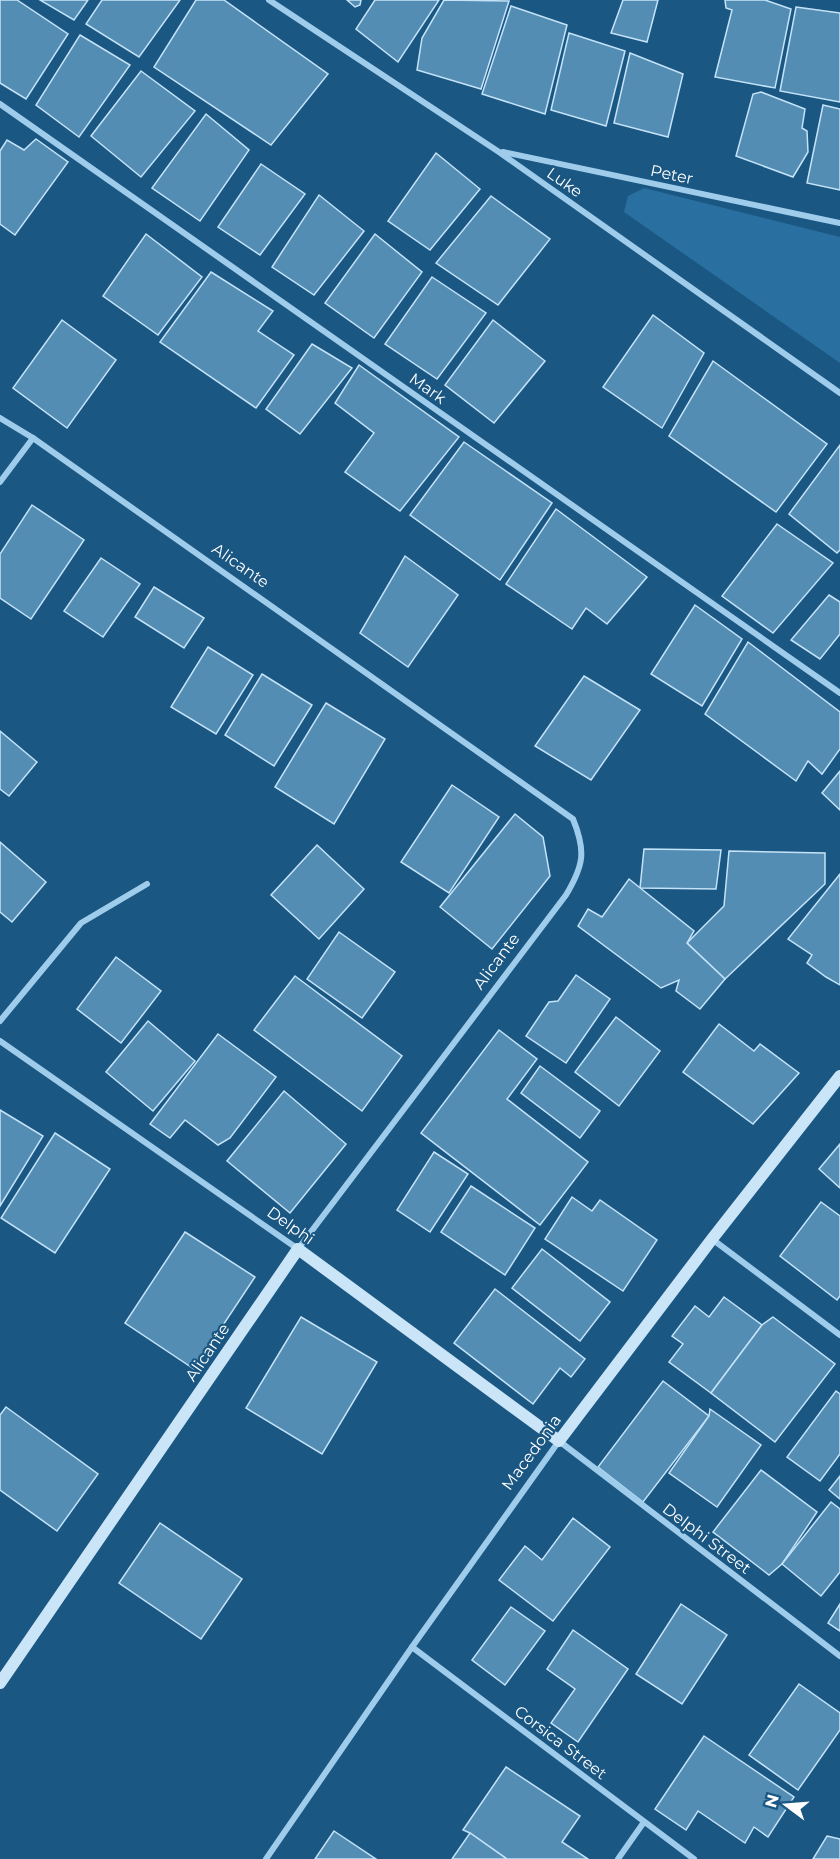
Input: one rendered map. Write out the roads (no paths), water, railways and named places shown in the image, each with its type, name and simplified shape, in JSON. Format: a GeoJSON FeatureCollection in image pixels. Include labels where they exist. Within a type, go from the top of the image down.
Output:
{"type":"FeatureCollection","features":[{"type":"Feature","properties":{"kind":"street","name":"Luke"},"geometry":{"type":"LineString","coordinates":[[269,0],[499,152],[840,393]]}},
{"type":"Feature","properties":{"kind":"street","name":"Mark"},"geometry":{"type":"LineString","coordinates":[[0,104],[840,693]]}},
{"type":"Feature","properties":{"kind":"street","name":"Peter"},"geometry":{"type":"LineString","coordinates":[[499,152],[840,223]]}},
{"type":"Feature","properties":{"kind":"street","name":"Alicante"},"geometry":{"type":"LineString","coordinates":[[0,418],[33,438],[573,819],[581,838],[578,875],[566,895],[297,1249],[0,1683]]}},
{"type":"Feature","properties":{"kind":"street"},"geometry":{"type":"LineString","coordinates":[[0,482],[33,438]]}},
{"type":"Feature","properties":{"kind":"street"},"geometry":{"type":"LineString","coordinates":[[0,1022],[81,923],[147,884]]}},
{"type":"Feature","properties":{"kind":"street","name":"Delphi"},"geometry":{"type":"LineString","coordinates":[[0,1041],[297,1249],[559,1441]]}},
{"type":"Feature","properties":{"kind":"street","name":"Macedonia"},"geometry":{"type":"LineString","coordinates":[[266,1859],[412,1647],[559,1441],[712,1239],[840,1076]]}},
{"type":"Feature","properties":{"kind":"street"},"geometry":{"type":"LineString","coordinates":[[712,1239],[840,1335]]}},
{"type":"Feature","properties":{"kind":"street","name":"Delphi Street"},"geometry":{"type":"LineString","coordinates":[[559,1441],[840,1656]]}},
{"type":"Feature","properties":{"kind":"street","name":"Corsica Street"},"geometry":{"type":"LineString","coordinates":[[412,1647],[694,1859]]}},
{"type":"Feature","properties":{"kind":"street"},"geometry":{"type":"LineString","coordinates":[[618,1859],[644,1822]]}}]}
